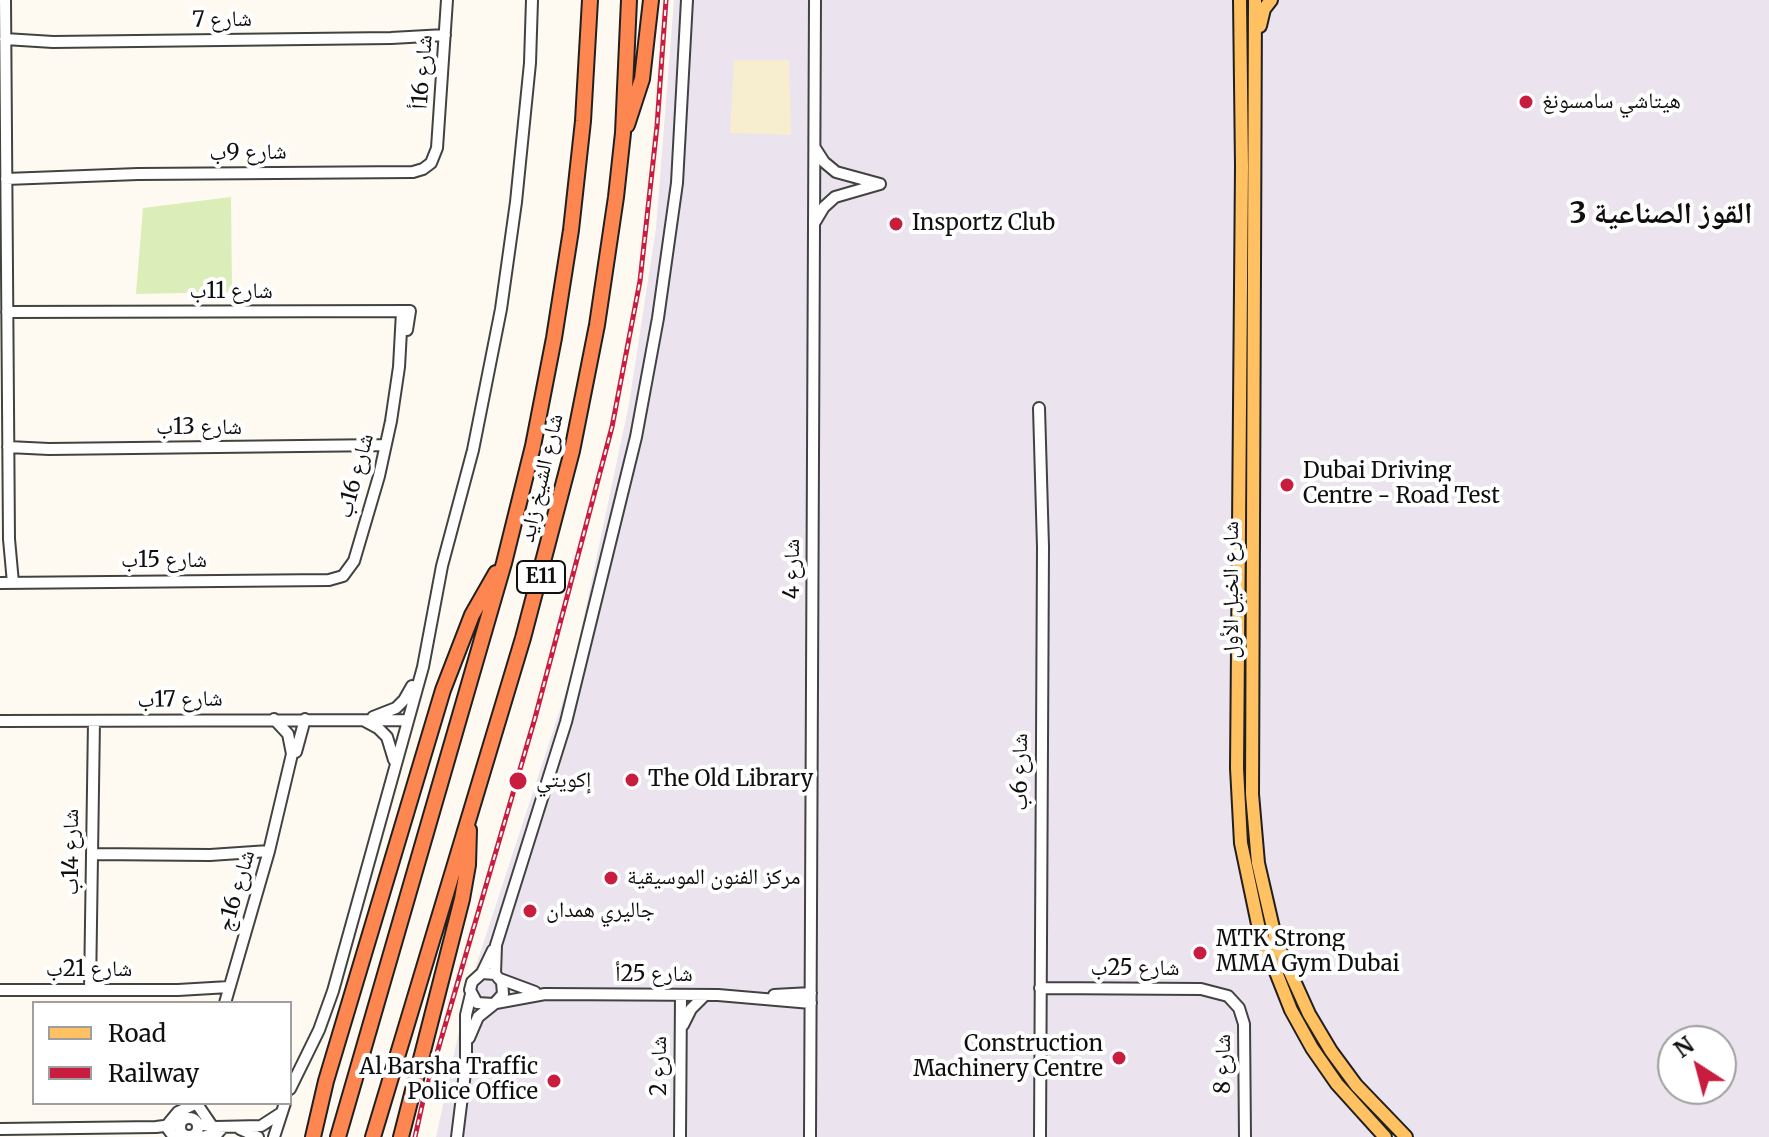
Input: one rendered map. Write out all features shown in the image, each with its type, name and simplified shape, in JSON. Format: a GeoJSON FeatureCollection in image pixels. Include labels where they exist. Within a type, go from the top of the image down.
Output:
{"type":"FeatureCollection","features":[{"type":"Feature","properties":{"kind":"highway","name":"شارع الشيخ زايد"},"geometry":{"type":"LineString","coordinates":[[338,1137],[504,563],[541,405],[563,284],[583,121],[590,0]]}},
{"type":"Feature","properties":{"kind":"highway","name":"شارع الشيخ زايد"},"geometry":{"type":"LineString","coordinates":[[373,1137],[541,576],[572,451],[608,261],[623,133],[629,0]]}},
{"type":"Feature","properties":{"kind":"highway"},"geometry":{"type":"LineString","coordinates":[[623,133],[642,79],[651,0]]}},
{"type":"Feature","properties":{"kind":"highway"},"geometry":{"type":"LineString","coordinates":[[313,1137],[326,1081],[443,690],[472,615],[504,563]]}},
{"type":"Feature","properties":{"kind":"highway"},"geometry":{"type":"LineString","coordinates":[[400,1136],[462,899],[468,865],[468,814]]}},
{"type":"Feature","properties":{"kind":"highway"},"geometry":{"type":"LineString","coordinates":[[303,1137],[326,1081]]}},
{"type":"Feature","properties":{"kind":"main road","name":"شارع الخيل الأول"},"geometry":{"type":"LineString","coordinates":[[1240,0],[1242,166],[1237,768],[1241,843],[1259,929],[1291,1010],[1337,1084],[1385,1137]]}},
{"type":"Feature","properties":{"kind":"main road","name":"شارع الخيل الأول"},"geometry":{"type":"LineString","coordinates":[[1255,0],[1252,794],[1258,863],[1276,941],[1309,1014],[1356,1085],[1406,1137]]}},
{"type":"Feature","properties":{"kind":"main road"},"geometry":{"type":"LineString","coordinates":[[1255,44],[1262,15],[1271,0]]}},
{"type":"Feature","properties":{"kind":"street"},"geometry":{"type":"LineString","coordinates":[[5,0],[9,539],[6,583]]}},
{"type":"Feature","properties":{"kind":"street","name":"شارع 16أ"},"geometry":{"type":"LineString","coordinates":[[437,148],[447,0]]}},
{"type":"Feature","properties":{"kind":"street"},"geometry":{"type":"LineString","coordinates":[[292,1085],[330,1002],[426,655],[442,566],[473,450],[501,309],[518,185],[530,63],[532,0]]}},
{"type":"Feature","properties":{"kind":"street"},"geometry":{"type":"LineString","coordinates":[[457,1137],[467,1048],[466,1015],[472,982],[482,973],[496,945],[566,722],[636,437],[661,303],[677,183],[687,0]]}},
{"type":"Feature","properties":{"kind":"street","name":"شارع 4"},"geometry":{"type":"LineString","coordinates":[[810,1137],[815,0]]}},
{"type":"Feature","properties":{"kind":"street","name":"شارع 7"},"geometry":{"type":"LineString","coordinates":[[5,43],[445,38]]}},
{"type":"Feature","properties":{"kind":"street"},"geometry":{"type":"LineString","coordinates":[[814,145],[824,162],[836,172],[880,184],[835,197],[824,207],[814,224]]}},
{"type":"Feature","properties":{"kind":"street","name":"شارع 9ب"},"geometry":{"type":"LineString","coordinates":[[6,176],[413,172],[431,163],[437,148]]}},
{"type":"Feature","properties":{"kind":"street","name":"شارع 11ب"},"geometry":{"type":"LineString","coordinates":[[7,316],[406,312]]}},
{"type":"Feature","properties":{"kind":"street","name":"شارع 16ب"},"geometry":{"type":"LineString","coordinates":[[329,580],[343,576],[352,565],[384,449],[406,312]]}},
{"type":"Feature","properties":{"kind":"street","name":"شارع 6ب"},"geometry":{"type":"LineString","coordinates":[[1039,408],[1043,547],[1040,1137]]}},
{"type":"Feature","properties":{"kind":"street","name":"شارع 13ب"},"geometry":{"type":"LineString","coordinates":[[8,450],[349,446],[384,449]]}},
{"type":"Feature","properties":{"kind":"street","name":"شارع 15ب"},"geometry":{"type":"LineString","coordinates":[[6,583],[329,580]]}},
{"type":"Feature","properties":{"kind":"street","name":"شارع 17ب"},"geometry":{"type":"LineString","coordinates":[[360,719],[386,714],[401,704],[426,655]]}},
{"type":"Feature","properties":{"kind":"street","name":"شارع 16ج"},"geometry":{"type":"LineString","coordinates":[[274,719],[288,734],[293,747],[285,789]]}},
{"type":"Feature","properties":{"kind":"street","name":"شارع 16ج"},"geometry":{"type":"LineString","coordinates":[[227,995],[305,719]]}},
{"type":"Feature","properties":{"kind":"street"},"geometry":{"type":"LineString","coordinates":[[360,719],[378,728],[387,737],[393,748],[395,768]]}},
{"type":"Feature","properties":{"kind":"street","name":"شارع 17ب"},"geometry":{"type":"LineString","coordinates":[[0,721],[407,720]]}},
{"type":"Feature","properties":{"kind":"street","name":"شارع 14ب"},"geometry":{"type":"LineString","coordinates":[[90,721],[94,990]]}},
{"type":"Feature","properties":{"kind":"street"},"geometry":{"type":"LineString","coordinates":[[92,857],[268,856]]}},
{"type":"Feature","properties":{"kind":"street"},"geometry":{"type":"LineString","coordinates":[[467,1048],[475,1022],[495,1004],[504,990],[497,976],[496,945]]}},
{"type":"Feature","properties":{"kind":"street"},"geometry":{"type":"LineString","coordinates":[[482,973],[545,994]]}},
{"type":"Feature","properties":{"kind":"street","name":"شارع 25ب"},"geometry":{"type":"LineString","coordinates":[[1040,988],[1208,990],[1228,996]]}},
{"type":"Feature","properties":{"kind":"street","name":"شارع 21ب"},"geometry":{"type":"LineString","coordinates":[[0,990],[178,990],[227,995]]}},
{"type":"Feature","properties":{"kind":"street"},"geometry":{"type":"LineString","coordinates":[[471,994],[477,1003],[495,1004],[545,994]]}},
{"type":"Feature","properties":{"kind":"street","name":"شارع 25أ"},"geometry":{"type":"LineString","coordinates":[[545,994],[811,998]]}},
{"type":"Feature","properties":{"kind":"street","name":"شارع 2"},"geometry":{"type":"LineString","coordinates":[[680,1137],[681,995]]}},
{"type":"Feature","properties":{"kind":"street"},"geometry":{"type":"LineString","coordinates":[[680,1034],[688,1015],[705,995]]}},
{"type":"Feature","properties":{"kind":"street","name":"شارع 8"},"geometry":{"type":"LineString","coordinates":[[1228,996],[1239,1008],[1244,1024],[1245,1137]]}},
{"type":"Feature","properties":{"kind":"street"},"geometry":{"type":"LineString","coordinates":[[186,1130],[178,1112],[194,1105]]}},
{"type":"Feature","properties":{"kind":"street"},"geometry":{"type":"LineString","coordinates":[[186,1130],[196,1105]]}},
{"type":"Feature","properties":{"kind":"street"},"geometry":{"type":"LineString","coordinates":[[197,1105],[217,1127]]}},
{"type":"Feature","properties":{"kind":"street"},"geometry":{"type":"LineString","coordinates":[[0,1129],[238,1128],[266,1124],[283,1108]]}},
{"type":"Feature","properties":{"kind":"street"},"geometry":{"type":"LineString","coordinates":[[274,1137],[283,1108]]}},
{"type":"Feature","properties":{"kind":"street"},"geometry":{"type":"LineString","coordinates":[[238,1128],[258,1137]]}},
{"type":"Feature","properties":{"kind":"shaded area","name":"القوز الصناعية 3"},"geometry":{"type":"Polygon","coordinates":[[[674,0],[1769,0],[1769,1137],[436,1137],[468,990],[572,673],[629,404],[656,228],[674,0]]]}},
{"type":"Feature","properties":{"kind":"shaded area"},"geometry":{"type":"Polygon","coordinates":[[[734,60],[789,60],[791,135],[730,133],[734,60]]]}},
{"type":"Feature","properties":{"kind":"green space"},"geometry":{"type":"Polygon","coordinates":[[[231,197],[232,292],[136,294],[143,208],[231,197]]]}},
{"type":"Feature","properties":{"kind":"railway"},"geometry":{"type":"LineString","coordinates":[[415,1137],[535,718],[612,427],[640,281],[657,126],[666,0]]}},
{"type":"Feature","properties":{"kind":"place","name":"هيتاشي سامسونغ"},"geometry":{"type":"Point","coordinates":[1526,102]}},
{"type":"Feature","properties":{"kind":"place","name":"Insportz Club"},"geometry":{"type":"Point","coordinates":[896,224]}},
{"type":"Feature","properties":{"kind":"place","name":"Dubai Driving Centre - Road Test"},"geometry":{"type":"Point","coordinates":[1287,485]}},
{"type":"Feature","properties":{"kind":"place","name":"The Old Library"},"geometry":{"type":"Point","coordinates":[632,780]}},
{"type":"Feature","properties":{"kind":"place","name":"إكويتي"},"geometry":{"type":"Point","coordinates":[518,781]}},
{"type":"Feature","properties":{"kind":"place","name":"مركز الفنون الموسيقية"},"geometry":{"type":"Point","coordinates":[611,878]}},
{"type":"Feature","properties":{"kind":"place","name":"جاليري همدان"},"geometry":{"type":"Point","coordinates":[530,911]}},
{"type":"Feature","properties":{"kind":"place","name":"MTK Strong MMA Gym Dubai"},"geometry":{"type":"Point","coordinates":[1200,953]}},
{"type":"Feature","properties":{"kind":"place","name":"Construction Machinery Centre"},"geometry":{"type":"Point","coordinates":[1119,1058]}},
{"type":"Feature","properties":{"kind":"place","name":"Al Barsha Traffic Police Office"},"geometry":{"type":"Point","coordinates":[554,1081]}},
{"type":"Feature","properties":{"kind":"district","name":"القوز الصناعية 3"},"geometry":{"type":"Point","coordinates":[1661,215]}}]}
